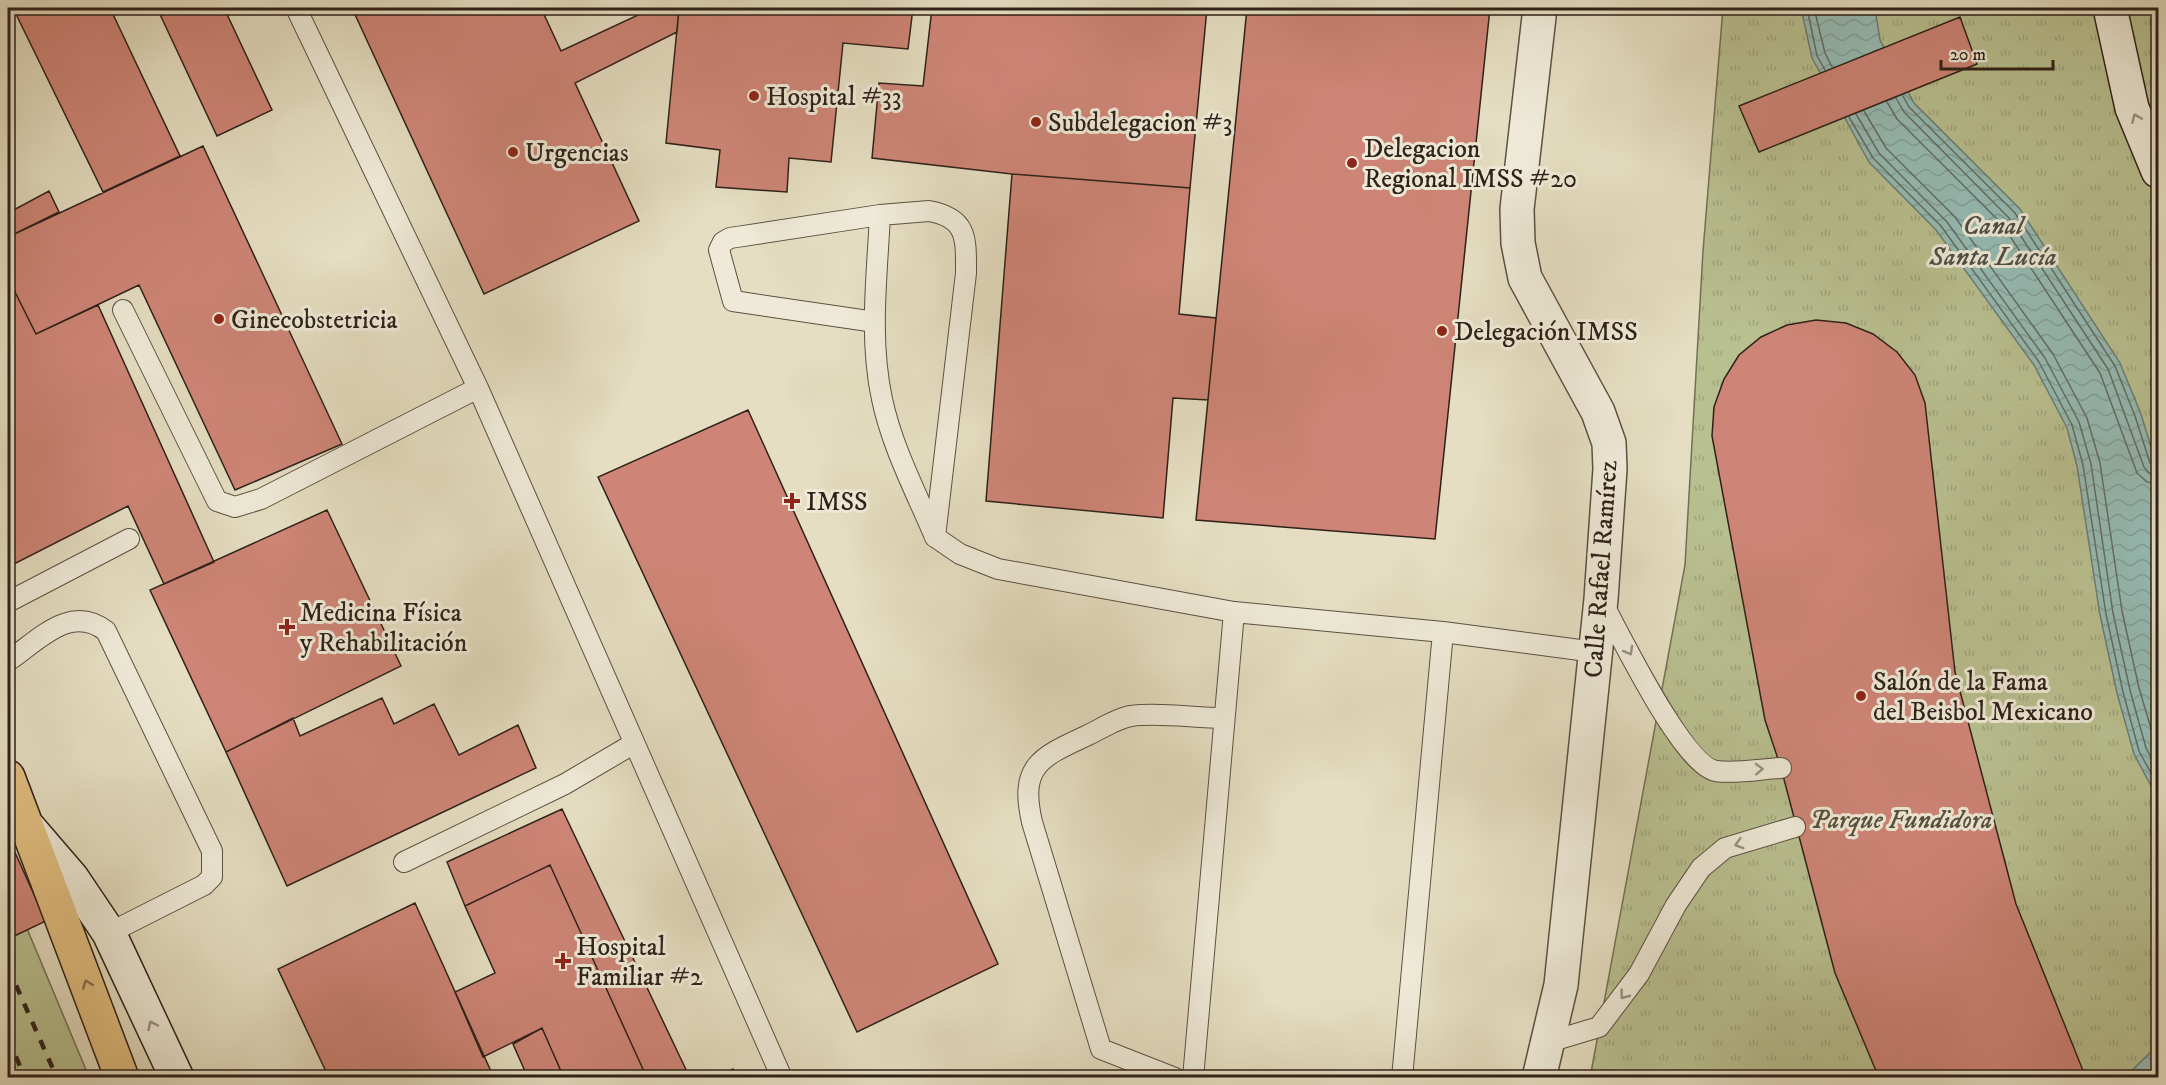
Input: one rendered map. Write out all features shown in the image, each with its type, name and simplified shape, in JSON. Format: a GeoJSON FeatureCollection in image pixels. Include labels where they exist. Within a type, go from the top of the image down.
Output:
{"type":"FeatureCollection","features":[{"type":"Feature","properties":{"kind":"highway"},"geometry":{"type":"LineString","coordinates":[[8,777],[122,1077]]}},
{"type":"Feature","properties":{"kind":"street","name":"Calle Rafael Ramírez"},"geometry":{"type":"LineString","coordinates":[[1539,1077],[1562,985],[1601,599],[1610,469],[1609,443],[1598,412],[1525,278],[1518,243],[1517,209],[1540,8]]}},
{"type":"Feature","properties":{"kind":"street"},"geometry":{"type":"LineString","coordinates":[[2110,8],[2132,108],[2158,171]]}},
{"type":"Feature","properties":{"kind":"street"},"geometry":{"type":"LineString","coordinates":[[26,824],[72,878],[109,933],[177,1077]]}},
{"type":"Feature","properties":{"kind":"lane"},"geometry":{"type":"LineString","coordinates":[[296,8],[478,388],[633,744],[782,1077]]}},
{"type":"Feature","properties":{"kind":"lane"},"geometry":{"type":"LineString","coordinates":[[875,322],[733,301],[719,250],[723,242],[730,238],[880,215],[929,211],[946,214],[960,225],[966,240],[966,273],[935,537]]}},
{"type":"Feature","properties":{"kind":"lane"},"geometry":{"type":"LineString","coordinates":[[880,215],[875,353],[882,400],[899,454],[935,537],[960,554],[998,569],[1234,612],[1443,633],[1595,652]]}},
{"type":"Feature","properties":{"kind":"lane"},"geometry":{"type":"LineString","coordinates":[[123,310],[217,501],[235,507],[261,499],[478,388]]}},
{"type":"Feature","properties":{"kind":"lane"},"geometry":{"type":"LineString","coordinates":[[8,602],[129,539]]}},
{"type":"Feature","properties":{"kind":"lane"},"geometry":{"type":"LineString","coordinates":[[1601,599],[1657,702],[1684,745],[1700,763],[1715,771],[1781,768]]}},
{"type":"Feature","properties":{"kind":"lane"},"geometry":{"type":"LineString","coordinates":[[1193,1077],[1234,612]]}},
{"type":"Feature","properties":{"kind":"lane"},"geometry":{"type":"LineString","coordinates":[[8,661],[63,622],[81,620],[94,622],[106,631],[212,851],[212,877],[204,885],[109,933]]}},
{"type":"Feature","properties":{"kind":"lane"},"geometry":{"type":"LineString","coordinates":[[1402,1077],[1443,633]]}},
{"type":"Feature","properties":{"kind":"lane"},"geometry":{"type":"LineString","coordinates":[[1175,1077],[1101,1049],[1032,822],[1028,801],[1028,783],[1034,766],[1048,754],[1129,716],[1223,718]]}},
{"type":"Feature","properties":{"kind":"lane"},"geometry":{"type":"LineString","coordinates":[[404,862],[565,784],[633,744]]}},
{"type":"Feature","properties":{"kind":"lane"},"geometry":{"type":"LineString","coordinates":[[1549,1042],[1599,1027],[1639,974],[1676,905],[1701,868],[1725,848],[1795,827]]}},
{"type":"Feature","properties":{"kind":"green space","name":"Parque Fundidora"},"geometry":{"type":"Polygon","coordinates":[[[1723,8],[2158,8],[2158,1077],[1590,1078],[1685,565],[1703,251],[1723,8]]]}},
{"type":"Feature","properties":{"kind":"green space"},"geometry":{"type":"Polygon","coordinates":[[[8,883],[89,1077],[8,1077],[8,883]]]}},
{"type":"Feature","properties":{"kind":"water","name":"Canal Santa Lucía"},"geometry":{"type":"Polygon","coordinates":[[[1801,8],[1875,8],[1880,40],[1914,103],[2020,209],[2120,363],[2141,414],[2158,470],[2158,799],[2134,754],[2117,693],[2100,615],[2077,466],[2067,428],[2034,365],[1936,230],[1869,162],[1812,58],[1801,8]]]}},
{"type":"Feature","properties":{"kind":"water"},"geometry":{"type":"Polygon","coordinates":[[[2158,1024],[2158,1077],[2125,1077],[2153,1050],[2158,1024]]]}},
{"type":"Feature","properties":{"kind":"building"},"geometry":{"type":"Polygon","coordinates":[[[13,8],[110,8],[180,156],[103,192],[13,8]]]}},
{"type":"Feature","properties":{"kind":"building"},"geometry":{"type":"Polygon","coordinates":[[[157,8],[224,8],[272,110],[217,136],[157,8]]]}},
{"type":"Feature","properties":{"kind":"building","name":"Urgencias"},"geometry":{"type":"Polygon","coordinates":[[[352,8],[541,8],[561,51],[653,8],[679,8],[677,32],[575,83],[639,221],[484,294],[352,8]]]}},
{"type":"Feature","properties":{"kind":"building","name":"Hospital #33"},"geometry":{"type":"Polygon","coordinates":[[[679,8],[913,8],[908,49],[843,43],[831,162],[789,158],[787,192],[716,187],[720,150],[666,143],[679,8]]]}},
{"type":"Feature","properties":{"kind":"building","name":"Subdelegacion #3"},"geometry":{"type":"Polygon","coordinates":[[[932,8],[1207,8],[1190,188],[1012,174],[872,158],[879,83],[923,86],[932,8]]]}},
{"type":"Feature","properties":{"kind":"building","name":"Delegacion Regional IMSS #20"},"geometry":{"type":"Polygon","coordinates":[[[1247,8],[1490,8],[1435,539],[1196,520],[1247,8]]]}},
{"type":"Feature","properties":{"kind":"building"},"geometry":{"type":"Polygon","coordinates":[[[1960,17],[1977,64],[1759,152],[1739,106],[1960,17]]]}},
{"type":"Feature","properties":{"kind":"building","name":"Ginecobstetricia"},"geometry":{"type":"Polygon","coordinates":[[[203,146],[342,444],[235,490],[139,285],[36,334],[8,278],[8,237],[203,146]]]}},
{"type":"Feature","properties":{"kind":"building"},"geometry":{"type":"Polygon","coordinates":[[[1012,174],[1190,188],[1179,314],[1216,318],[1208,400],[1173,398],[1163,518],[986,501],[1012,174]]]}},
{"type":"Feature","properties":{"kind":"building"},"geometry":{"type":"Polygon","coordinates":[[[49,191],[59,212],[8,237],[8,213],[49,191]]]}},
{"type":"Feature","properties":{"kind":"building"},"geometry":{"type":"Polygon","coordinates":[[[8,278],[36,334],[98,305],[214,562],[164,584],[128,506],[8,567],[8,278]]]}},
{"type":"Feature","properties":{"kind":"building","name":"Salón de la Fama del Beisbol Mexicano"},"geometry":{"type":"Polygon","coordinates":[[[1816,320],[1846,323],[1873,334],[1897,352],[1915,375],[1925,403],[1955,672],[2016,904],[2086,1078],[1879,1078],[1835,973],[1781,768],[1765,720],[1712,436],[1714,407],[1724,379],[1739,355],[1761,337],[1787,325],[1816,320]]]}},
{"type":"Feature","properties":{"kind":"building"},"geometry":{"type":"Polygon","coordinates":[[[748,410],[998,964],[857,1032],[598,477],[748,410]]]}},
{"type":"Feature","properties":{"kind":"building"},"geometry":{"type":"Polygon","coordinates":[[[327,510],[401,666],[226,752],[150,590],[327,510]]]}},
{"type":"Feature","properties":{"kind":"building"},"geometry":{"type":"Polygon","coordinates":[[[382,698],[394,724],[434,704],[459,755],[518,725],[536,768],[287,886],[226,752],[293,718],[300,736],[382,698]]]}},
{"type":"Feature","properties":{"kind":"building"},"geometry":{"type":"Polygon","coordinates":[[[562,809],[690,1078],[647,1078],[550,865],[465,906],[447,862],[562,809]]]}},
{"type":"Feature","properties":{"kind":"building"},"geometry":{"type":"Polygon","coordinates":[[[8,837],[46,921],[8,939],[8,837]]]}},
{"type":"Feature","properties":{"kind":"building"},"geometry":{"type":"Polygon","coordinates":[[[550,865],[647,1078],[564,1078],[542,1028],[483,1057],[455,992],[495,973],[465,906],[550,865]]]}},
{"type":"Feature","properties":{"kind":"building"},"geometry":{"type":"Polygon","coordinates":[[[415,903],[494,1078],[329,1078],[278,969],[415,903]]]}},
{"type":"Feature","properties":{"kind":"building"},"geometry":{"type":"Polygon","coordinates":[[[542,1028],[564,1078],[528,1078],[513,1044],[542,1028]]]}},
{"type":"Feature","properties":{"kind":"building"},"geometry":{"type":"Polygon","coordinates":[[[733,1069],[737,1078],[716,1078],[733,1069]]]}},
{"type":"Feature","properties":{"kind":"railway"},"geometry":{"type":"LineString","coordinates":[[8,967],[57,1078]]}},
{"type":"Feature","properties":{"kind":"railway"},"geometry":{"type":"LineString","coordinates":[[8,1038],[25,1078]]}},
{"type":"Feature","properties":{"kind":"place","name":"Hospital #33"},"geometry":{"type":"Point","coordinates":[754,96]}},
{"type":"Feature","properties":{"kind":"place","name":"Subdelegacion #3"},"geometry":{"type":"Point","coordinates":[1036,122]}},
{"type":"Feature","properties":{"kind":"place","name":"Urgencias"},"geometry":{"type":"Point","coordinates":[513,152]}},
{"type":"Feature","properties":{"kind":"place","name":"Delegacion Regional IMSS #20"},"geometry":{"type":"Point","coordinates":[1352,163]}},
{"type":"Feature","properties":{"kind":"place","name":"Ginecobstetricia"},"geometry":{"type":"Point","coordinates":[219,319]}},
{"type":"Feature","properties":{"kind":"place","name":"Delegación IMSS"},"geometry":{"type":"Point","coordinates":[1442,331]}},
{"type":"Feature","properties":{"kind":"place","name":"IMSS"},"geometry":{"type":"Point","coordinates":[792,501]}},
{"type":"Feature","properties":{"kind":"place","name":"Medicina Física y Rehabilitación"},"geometry":{"type":"Point","coordinates":[287,627]}},
{"type":"Feature","properties":{"kind":"place","name":"Salón de la Fama del Beisbol Mexicano"},"geometry":{"type":"Point","coordinates":[1861,696]}},
{"type":"Feature","properties":{"kind":"place","name":"Hospital Familiar #2"},"geometry":{"type":"Point","coordinates":[563,961]}}]}
